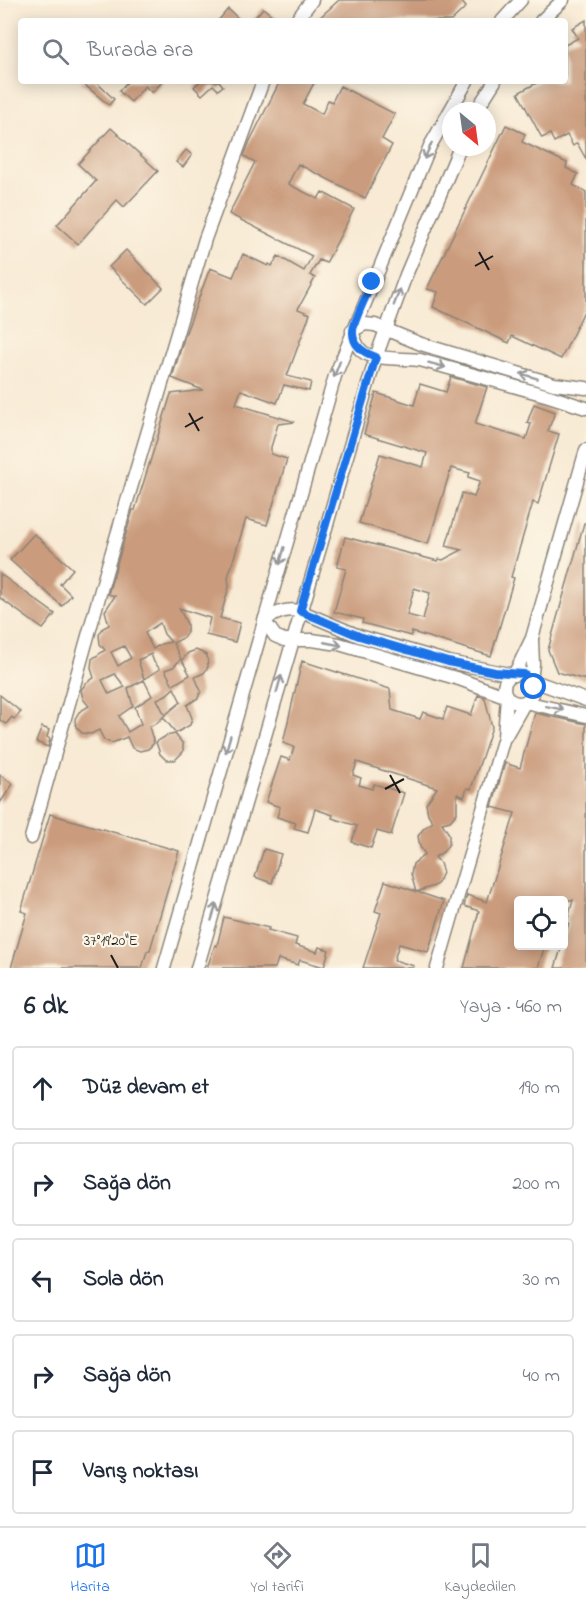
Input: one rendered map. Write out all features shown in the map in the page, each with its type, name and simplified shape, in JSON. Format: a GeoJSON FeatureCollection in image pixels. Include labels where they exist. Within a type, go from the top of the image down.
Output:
{"type":"FeatureCollection","features":[{"type":"Feature","properties":{"kind":"street"},"geometry":{"type":"LineString","coordinates":[[298,18],[312,0]]}},
{"type":"Feature","properties":{"kind":"street"},"geometry":{"type":"LineString","coordinates":[[505,18],[521,0]]}},
{"type":"Feature","properties":{"kind":"street"},"geometry":{"type":"LineString","coordinates":[[544,18],[562,0]]}},
{"type":"Feature","properties":{"kind":"street"},"geometry":{"type":"LineString","coordinates":[[31,838],[108,566],[205,239],[262,84]]}},
{"type":"Feature","properties":{"kind":"street"},"geometry":{"type":"LineString","coordinates":[[164,968],[334,376],[430,146],[465,84]]}},
{"type":"Feature","properties":{"kind":"street"},"geometry":{"type":"LineString","coordinates":[[482,102],[493,84]]}},
{"type":"Feature","properties":{"kind":"street"},"geometry":{"type":"LineString","coordinates":[[197,968],[385,328],[456,156]]}},
{"type":"Feature","properties":{"kind":"street"},"geometry":{"type":"LineString","coordinates":[[352,331],[365,324],[385,328],[421,344],[554,384],[586,388]]}},
{"type":"Feature","properties":{"kind":"street"},"geometry":{"type":"LineString","coordinates":[[352,331],[357,346],[363,353],[376,357],[420,360],[586,408]]}},
{"type":"Feature","properties":{"kind":"street"},"geometry":{"type":"LineString","coordinates":[[437,968],[504,737],[507,697],[505,683],[514,675],[532,638],[586,450]]}},
{"type":"Feature","properties":{"kind":"street"},"geometry":{"type":"LineString","coordinates":[[264,620],[280,611],[290,609],[300,611],[359,636],[448,662],[514,675],[524,674],[531,680],[586,700]]}},
{"type":"Feature","properties":{"kind":"street"},"geometry":{"type":"LineString","coordinates":[[264,620],[275,636],[291,642],[312,640],[339,644],[459,679],[517,703],[525,702],[586,716]]}},
{"type":"Feature","properties":{"kind":"street"},"geometry":{"type":"LineString","coordinates":[[504,737],[533,693],[532,638]]}},
{"type":"Feature","properties":{"kind":"building"},"geometry":{"type":"Polygon","coordinates":[[[339,0],[460,0],[466,7],[454,18],[319,18],[339,0]]]}},
{"type":"Feature","properties":{"kind":"building"},"geometry":{"type":"Polygon","coordinates":[[[263,8],[275,18],[255,18],[263,8]]]}},
{"type":"Feature","properties":{"kind":"building"},"geometry":{"type":"Polygon","coordinates":[[[228,9],[238,18],[220,18],[228,9]]]}},
{"type":"Feature","properties":{"kind":"building"},"geometry":{"type":"Polygon","coordinates":[[[586,20],[586,159],[577,143],[573,146],[567,135],[554,142],[550,134],[542,138],[518,93],[534,84],[568,84],[568,43],[578,38],[572,28],[586,20]]]}},
{"type":"Feature","properties":{"kind":"building"},"geometry":{"type":"Polygon","coordinates":[[[84,84],[98,84],[114,99],[109,105],[84,84]]]}},
{"type":"Feature","properties":{"kind":"building"},"geometry":{"type":"Polygon","coordinates":[[[125,84],[160,84],[152,93],[145,86],[131,102],[119,91],[125,84]]]}},
{"type":"Feature","properties":{"kind":"building"},"geometry":{"type":"Polygon","coordinates":[[[197,84],[221,84],[223,86],[218,90],[213,85],[202,95],[194,87],[197,84]]]}},
{"type":"Feature","properties":{"kind":"building"},"geometry":{"type":"Polygon","coordinates":[[[278,84],[313,84],[303,104],[322,114],[328,100],[332,102],[340,86],[395,114],[382,139],[392,145],[365,198],[298,164],[288,184],[318,199],[322,192],[354,209],[326,263],[319,260],[310,275],[315,278],[298,309],[310,314],[287,376],[311,382],[309,391],[284,385],[277,403],[241,390],[236,404],[295,422],[278,424],[271,447],[271,454],[287,459],[267,525],[246,519],[228,577],[229,587],[220,618],[240,623],[235,642],[206,635],[210,618],[179,608],[187,624],[187,632],[183,638],[173,643],[181,659],[173,667],[165,670],[173,685],[190,675],[182,660],[188,653],[196,650],[207,655],[208,667],[204,673],[195,677],[201,691],[198,698],[187,705],[192,718],[190,725],[176,733],[163,717],[149,727],[154,743],[148,749],[140,751],[132,748],[127,737],[112,743],[104,740],[99,730],[91,734],[82,733],[76,727],[75,719],[79,712],[89,706],[83,699],[81,690],[94,678],[91,668],[92,659],[105,650],[100,644],[99,635],[103,628],[109,625],[105,611],[115,596],[108,594],[171,394],[203,390],[172,378],[210,268],[233,277],[243,254],[268,266],[269,264],[272,266],[278,256],[304,271],[312,256],[229,214],[255,162],[244,156],[250,141],[278,84]],[[160,623],[145,633],[153,649],[171,642],[164,634],[160,623]],[[124,646],[111,652],[118,666],[131,658],[124,646]],[[151,654],[138,660],[144,679],[160,669],[151,654]],[[115,674],[102,680],[109,694],[125,687],[115,674]],[[144,680],[128,688],[133,706],[119,716],[128,732],[141,724],[135,707],[152,696],[144,680]],[[174,688],[157,699],[165,715],[181,702],[174,688]]]}},
{"type":"Feature","properties":{"kind":"building"},"geometry":{"type":"Polygon","coordinates":[[[506,125],[525,134],[522,142],[567,163],[566,168],[578,174],[573,185],[586,192],[586,307],[561,359],[512,336],[509,343],[433,307],[438,292],[427,289],[491,156],[496,156],[496,146],[506,125]]]}},
{"type":"Feature","properties":{"kind":"building"},"geometry":{"type":"Polygon","coordinates":[[[111,128],[158,171],[124,207],[117,200],[78,244],[57,225],[96,181],[78,164],[111,128]]]}},
{"type":"Feature","properties":{"kind":"building"},"geometry":{"type":"Polygon","coordinates":[[[186,150],[192,155],[183,167],[176,162],[186,150]]]}},
{"type":"Feature","properties":{"kind":"building"},"geometry":{"type":"Polygon","coordinates":[[[126,250],[163,288],[147,304],[109,267],[126,250]]]}},
{"type":"Feature","properties":{"kind":"building"},"geometry":{"type":"Polygon","coordinates":[[[451,377],[487,387],[475,424],[526,439],[531,424],[527,423],[534,404],[555,412],[548,431],[559,434],[538,504],[533,502],[491,656],[412,632],[411,636],[362,623],[363,619],[334,612],[346,569],[337,567],[345,537],[438,561],[462,550],[446,546],[462,493],[474,497],[480,481],[468,477],[470,473],[451,468],[428,544],[359,523],[380,454],[423,467],[427,453],[364,434],[376,393],[414,405],[420,384],[446,392],[451,377]],[[414,588],[407,615],[423,619],[430,593],[414,588]]]}},
{"type":"Feature","properties":{"kind":"building"},"geometry":{"type":"Polygon","coordinates":[[[584,523],[586,523],[586,680],[557,672],[548,650],[584,523]]]}},
{"type":"Feature","properties":{"kind":"building"},"geometry":{"type":"Polygon","coordinates":[[[34,534],[73,569],[60,584],[71,595],[62,606],[10,560],[34,534]]]}},
{"type":"Feature","properties":{"kind":"building"},"geometry":{"type":"Polygon","coordinates":[[[0,574],[55,614],[43,629],[0,598],[0,574]]]}},
{"type":"Feature","properties":{"kind":"building"},"geometry":{"type":"Polygon","coordinates":[[[302,661],[390,689],[392,710],[420,719],[423,712],[443,719],[447,707],[471,715],[478,695],[485,698],[492,727],[471,789],[467,788],[464,797],[457,794],[457,813],[450,821],[442,823],[449,834],[449,844],[435,857],[443,873],[434,886],[416,892],[411,874],[413,864],[425,854],[420,847],[418,836],[433,822],[426,804],[437,788],[357,762],[353,775],[361,778],[359,785],[372,789],[374,784],[404,793],[391,835],[377,831],[371,848],[352,842],[357,826],[332,818],[333,815],[315,809],[308,832],[294,828],[296,823],[277,817],[280,807],[266,802],[281,757],[290,760],[294,747],[283,743],[302,661]]]}},
{"type":"Feature","properties":{"kind":"building"},"geometry":{"type":"Polygon","coordinates":[[[0,695],[21,712],[6,724],[0,720],[0,695]]]}},
{"type":"Feature","properties":{"kind":"building"},"geometry":{"type":"Polygon","coordinates":[[[535,713],[586,724],[586,968],[555,968],[560,950],[568,950],[568,918],[573,900],[568,900],[568,896],[514,896],[514,950],[543,950],[538,968],[464,968],[479,911],[464,906],[467,895],[487,902],[515,813],[492,807],[505,763],[520,768],[535,713]]]}},
{"type":"Feature","properties":{"kind":"building"},"geometry":{"type":"Polygon","coordinates":[[[42,727],[49,730],[48,747],[36,742],[42,727]]]}},
{"type":"Feature","properties":{"kind":"building"},"geometry":{"type":"Polygon","coordinates":[[[175,734],[183,744],[183,752],[175,760],[166,760],[160,754],[156,742],[175,734]]]}},
{"type":"Feature","properties":{"kind":"building"},"geometry":{"type":"Polygon","coordinates":[[[0,775],[13,784],[0,803],[0,775]]]}},
{"type":"Feature","properties":{"kind":"building"},"geometry":{"type":"Polygon","coordinates":[[[50,814],[179,851],[150,950],[147,951],[142,968],[11,968],[27,913],[21,911],[50,814]]]}},
{"type":"Feature","properties":{"kind":"building"},"geometry":{"type":"Polygon","coordinates":[[[264,849],[281,854],[272,883],[255,877],[264,849]]]}},
{"type":"Feature","properties":{"kind":"building"},"geometry":{"type":"Polygon","coordinates":[[[385,881],[444,901],[428,952],[399,944],[394,960],[414,966],[413,968],[363,968],[381,913],[375,911],[385,881]]]}},
{"type":"Feature","properties":{"kind":"building"},"geometry":{"type":"Polygon","coordinates":[[[224,917],[269,928],[268,930],[297,938],[295,945],[317,952],[319,947],[329,950],[324,967],[300,960],[298,965],[278,959],[275,968],[207,968],[215,945],[217,946],[224,917]]]}},
{"type":"Feature","properties":{"kind":"route"},"geometry":{"type":"LineString","coordinates":[[372,282],[352,331],[357,346],[363,353],[376,357],[300,611],[359,636],[448,662],[514,675],[524,674],[531,680],[534,687]]}}]}
